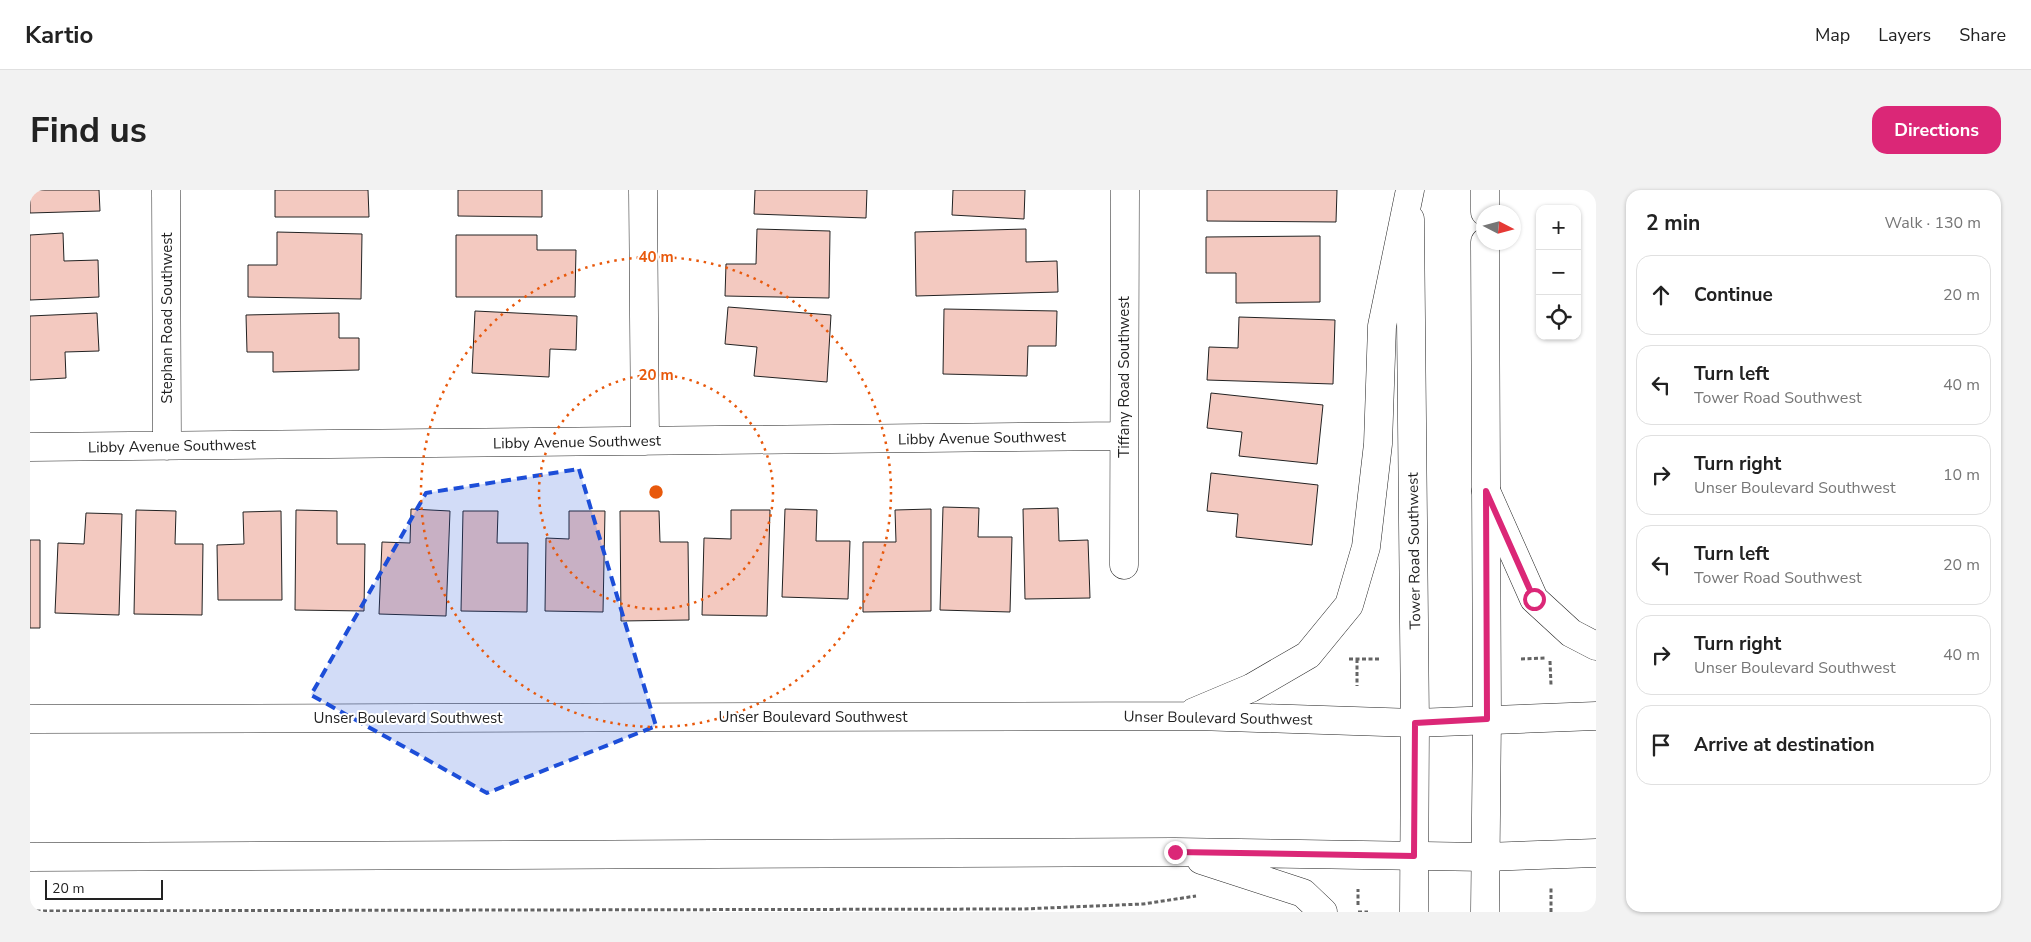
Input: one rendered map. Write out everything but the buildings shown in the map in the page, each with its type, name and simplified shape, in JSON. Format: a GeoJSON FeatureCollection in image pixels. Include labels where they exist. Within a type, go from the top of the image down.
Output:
{"type":"FeatureCollection","features":[{"type":"Feature","properties":{"kind":"main road","name":"Stephan Road Southwest"},"geometry":{"type":"LineString","coordinates":[[166,190],[167,446]]}},
{"type":"Feature","properties":{"kind":"main road"},"geometry":{"type":"LineString","coordinates":[[644,190],[645,441]]}},
{"type":"Feature","properties":{"kind":"main road","name":"Tiffany Road Southwest"},"geometry":{"type":"LineString","coordinates":[[1124,565],[1125,190]]}},
{"type":"Feature","properties":{"kind":"main road"},"geometry":{"type":"LineString","coordinates":[[1184,716],[1251,688],[1308,655],[1349,605],[1366,547],[1378,444],[1382,326],[1410,190]]}},
{"type":"Feature","properties":{"kind":"main road","name":"Tower Road Southwest"},"geometry":{"type":"LineString","coordinates":[[1410,190],[1415,723],[1414,912]]}},
{"type":"Feature","properties":{"kind":"main road"},"geometry":{"type":"LineString","coordinates":[[1485,190],[1485,205]]}},
{"type":"Feature","properties":{"kind":"main road"},"geometry":{"type":"LineString","coordinates":[[1485,250],[1487,719],[1485,912]]}},
{"type":"Feature","properties":{"kind":"main road","name":"Libby Avenue Southwest"},"geometry":{"type":"LineString","coordinates":[[30,447],[1124,436]]}},
{"type":"Feature","properties":{"kind":"main road"},"geometry":{"type":"LineString","coordinates":[[1486,491],[1534,599],[1571,633],[1596,646]]}},
{"type":"Feature","properties":{"kind":"main road","name":"Unser Boulevard Southwest"},"geometry":{"type":"LineString","coordinates":[[30,719],[1184,716],[1415,723],[1596,716]]}},
{"type":"Feature","properties":{"kind":"main road"},"geometry":{"type":"LineString","coordinates":[[30,857],[1175,852],[1485,857],[1596,853]]}},
{"type":"Feature","properties":{"kind":"main road"},"geometry":{"type":"LineString","coordinates":[[1175,852],[1303,893],[1323,912]]}},
{"type":"Feature","properties":{"kind":"path"},"geometry":{"type":"LineString","coordinates":[[1519,659],[1550,658],[1550,688]]}},
{"type":"Feature","properties":{"kind":"path"},"geometry":{"type":"LineString","coordinates":[[1341,659],[1385,659]]}},
{"type":"Feature","properties":{"kind":"path"},"geometry":{"type":"LineString","coordinates":[[1357,659],[1357,690]]}},
{"type":"Feature","properties":{"kind":"path"},"geometry":{"type":"LineString","coordinates":[[1358,883],[1357,912],[1368,912]]}},
{"type":"Feature","properties":{"kind":"path"},"geometry":{"type":"LineString","coordinates":[[1551,887],[1551,912]]}},
{"type":"Feature","properties":{"kind":"path"},"geometry":{"type":"LineString","coordinates":[[30,911],[1022,909],[1143,904],[1205,894]]}},
{"type":"Feature","properties":{"kind":"highlighted area"},"geometry":{"type":"Polygon","coordinates":[[[579,469],[656,726],[487,793],[311,695],[426,493],[579,469]]]}},
{"type":"Feature","properties":{"kind":"route"},"geometry":{"type":"LineString","coordinates":[[1175,852],[1414,856],[1415,723],[1487,719],[1486,491],[1534,599]]}}]}
